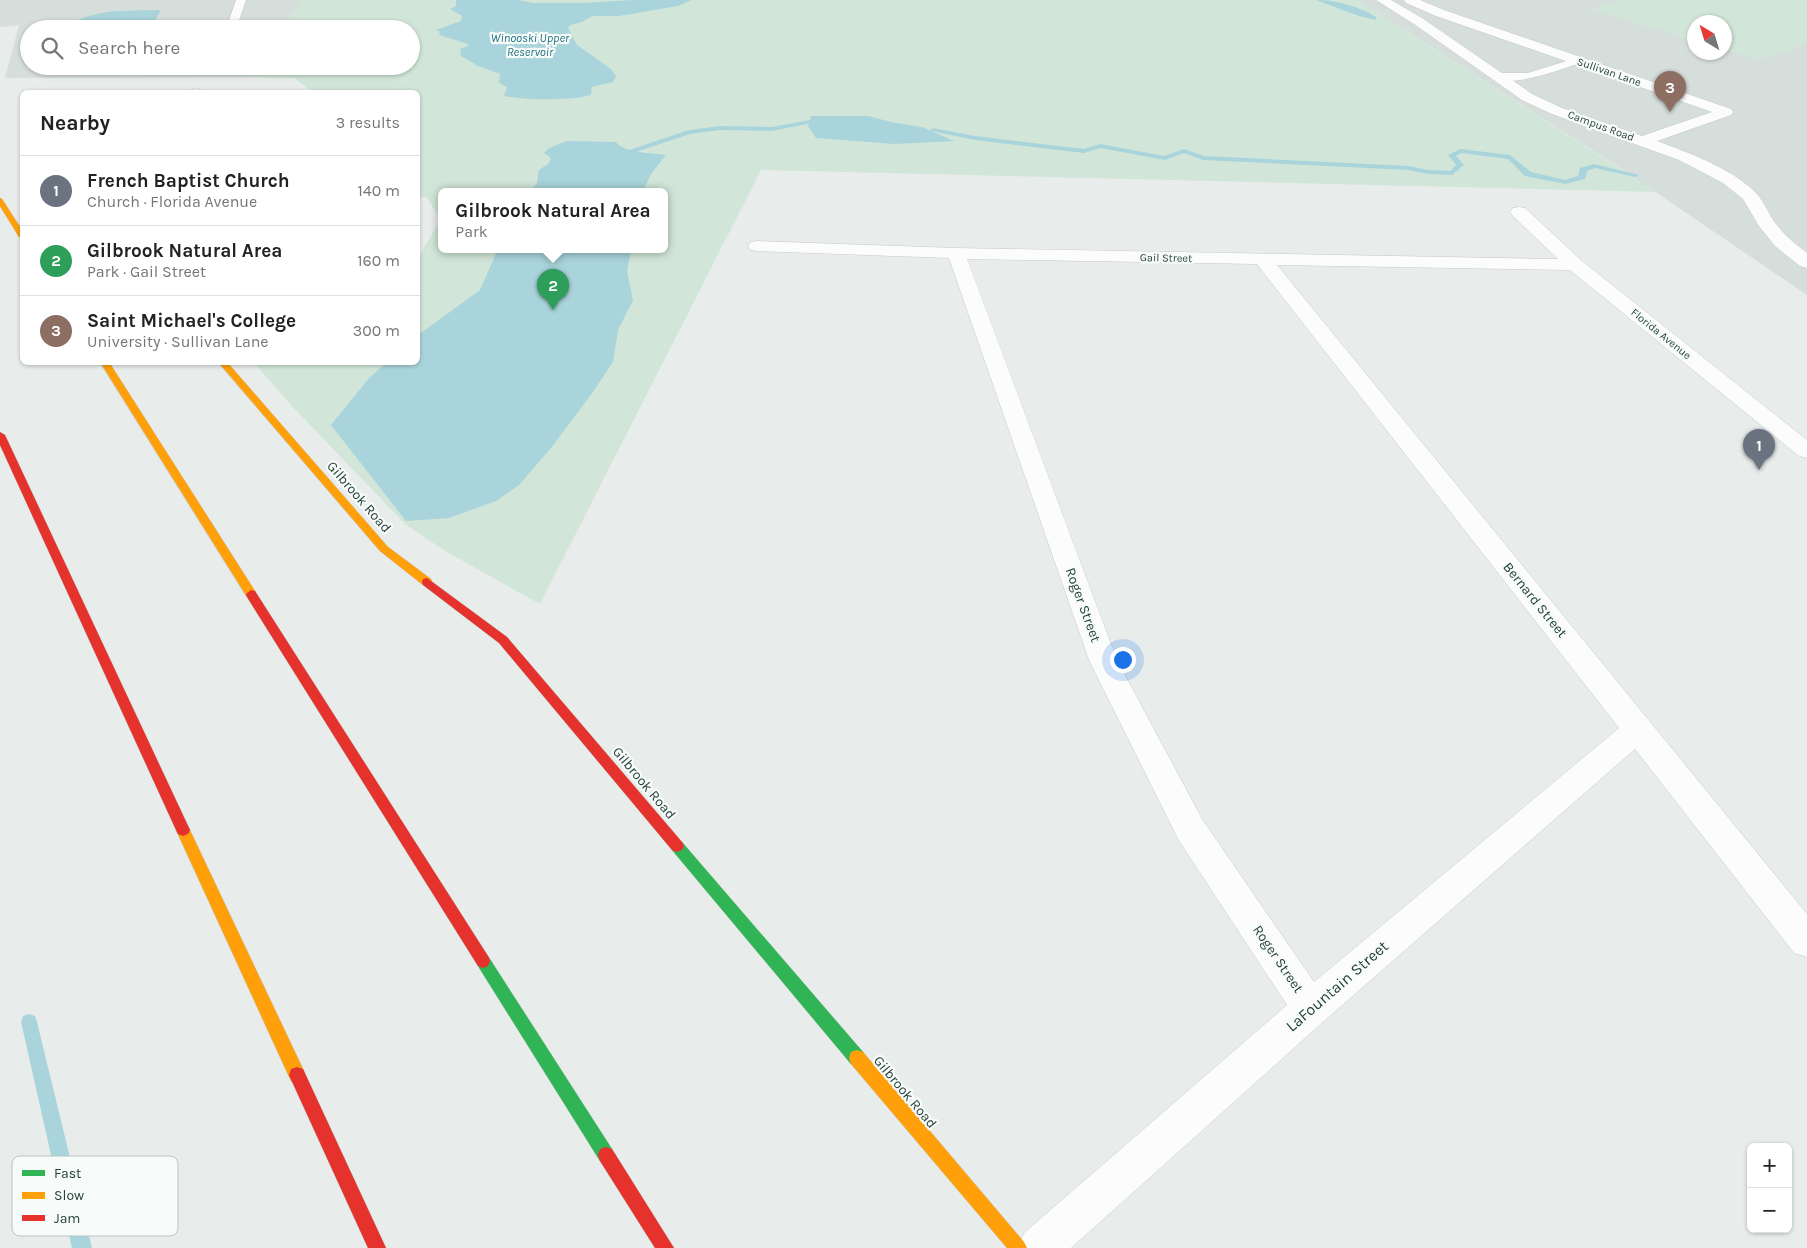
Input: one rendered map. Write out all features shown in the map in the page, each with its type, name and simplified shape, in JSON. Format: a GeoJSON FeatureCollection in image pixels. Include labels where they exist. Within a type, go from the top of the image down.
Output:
{"type":"FeatureCollection","features":[{"type":"Feature","properties":{"kind":"main road"},"geometry":{"type":"LineString","coordinates":[[0,200],[20,232]]}},
{"type":"Feature","properties":{"kind":"main road"},"geometry":{"type":"LineString","coordinates":[[106,365],[664,1248]]}},
{"type":"Feature","properties":{"kind":"main road","name":"Gilbrook Road"},"geometry":{"type":"LineString","coordinates":[[225,365],[384,549],[503,640],[1018,1248]]}},
{"type":"Feature","properties":{"kind":"main road"},"geometry":{"type":"LineString","coordinates":[[0,435],[377,1248]]}},
{"type":"Feature","properties":{"kind":"street","name":"Campus Road"},"geometry":{"type":"LineString","coordinates":[[1382,0],[1418,21],[1518,92],[1540,104],[1643,141],[1704,166],[1741,187],[1757,205],[1774,234],[1807,262]]}},
{"type":"Feature","properties":{"kind":"street","name":"Sullivan Lane"},"geometry":{"type":"LineString","coordinates":[[1410,0],[1430,10],[1726,112],[1643,141]]}},
{"type":"Feature","properties":{"kind":"street","name":"Florida Avenue"},"geometry":{"type":"LineString","coordinates":[[1519,212],[1576,265],[1807,451]]}},
{"type":"Feature","properties":{"kind":"street","name":"Gail Street"},"geometry":{"type":"LineString","coordinates":[[757,246],[956,253],[1576,265]]}},
{"type":"Feature","properties":{"kind":"street","name":"Roger Street"},"geometry":{"type":"LineString","coordinates":[[956,253],[1102,660],[1190,829],[1311,1008]]}},
{"type":"Feature","properties":{"kind":"street","name":"Bernard Street"},"geometry":{"type":"LineString","coordinates":[[1263,260],[1807,941]]}},
{"type":"Feature","properties":{"kind":"street","name":"LaFountain Street"},"geometry":{"type":"LineString","coordinates":[[1039,1248],[1311,1008],[1638,728]]}},
{"type":"Feature","properties":{"kind":"lane"},"geometry":{"type":"LineString","coordinates":[[234,20],[241,0]]}},
{"type":"Feature","properties":{"kind":"lane"},"geometry":{"type":"LineString","coordinates":[[1498,76],[1529,76],[1576,61]]}},
{"type":"Feature","properties":{"kind":"shaded area"},"geometry":{"type":"Polygon","coordinates":[[[0,0],[302,0],[288,20],[20,20],[20,75],[250,75],[249,77],[5,78],[19,25],[0,27],[0,0]]]}},
{"type":"Feature","properties":{"kind":"shaded area"},"geometry":{"type":"Polygon","coordinates":[[[1358,0],[1807,0],[1807,295],[1626,172],[1358,0]]]}},
{"type":"Feature","properties":{"kind":"green space"},"geometry":{"type":"Polygon","coordinates":[[[302,0],[1358,0],[1656,192],[761,170],[540,604],[445,551],[405,524],[291,405],[256,365],[420,365],[420,255],[438,224],[438,253],[668,253],[668,188],[438,188],[438,215],[426,197],[420,197],[420,90],[310,90],[294,78],[249,77],[250,75],[420,75],[420,20],[288,20],[302,0]]]}},
{"type":"Feature","properties":{"kind":"green space"},"geometry":{"type":"Polygon","coordinates":[[[1625,0],[1807,0],[1807,44],[1758,60],[1732,52],[1732,15],[1687,15],[1687,39],[1591,9],[1625,0]]]}},
{"type":"Feature","properties":{"kind":"water","name":"Winooski Upper Reservoir"},"geometry":{"type":"Polygon","coordinates":[[[456,0],[582,3],[633,0],[691,0],[678,6],[619,16],[592,16],[582,22],[570,25],[568,28],[577,45],[611,69],[616,76],[613,82],[592,87],[591,95],[548,99],[504,96],[507,87],[499,83],[500,74],[478,66],[461,56],[460,49],[468,46],[468,44],[439,35],[440,32],[436,30],[461,21],[462,16],[450,9],[456,6],[456,0]]]}},
{"type":"Feature","properties":{"kind":"water"},"geometry":{"type":"Polygon","coordinates":[[[1316,0],[1339,2],[1354,7],[1376,17],[1376,20],[1359,16],[1316,0]]]}},
{"type":"Feature","properties":{"kind":"water"},"geometry":{"type":"Polygon","coordinates":[[[161,10],[155,20],[78,20],[97,14],[161,10]]]}},
{"type":"Feature","properties":{"kind":"water"},"geometry":{"type":"Polygon","coordinates":[[[811,116],[868,116],[922,127],[954,141],[894,144],[816,138],[808,126],[811,116]]]}},
{"type":"Feature","properties":{"kind":"water"},"geometry":{"type":"Polygon","coordinates":[[[567,141],[616,142],[620,146],[631,150],[666,155],[651,174],[644,188],[533,188],[537,183],[539,170],[548,164],[551,158],[544,153],[549,148],[567,141]]]}},
{"type":"Feature","properties":{"kind":"water"},"geometry":{"type":"Polygon","coordinates":[[[496,253],[630,253],[627,272],[633,300],[618,330],[613,362],[551,448],[519,485],[496,501],[449,518],[406,521],[331,425],[369,378],[384,365],[420,365],[420,334],[480,290],[496,253]]]}},
{"type":"Feature","properties":{"kind":"waterway"},"geometry":{"type":"LineString","coordinates":[[630,151],[689,132],[720,128],[772,129],[810,122]]}},
{"type":"Feature","properties":{"kind":"waterway"},"geometry":{"type":"LineString","coordinates":[[933,130],[975,138],[1084,151],[1100,146],[1165,158],[1184,151],[1203,158],[1409,168],[1428,172],[1452,173],[1460,165],[1452,155],[1460,151],[1510,157],[1528,174],[1565,182],[1582,177],[1583,170],[1594,166],[1635,175]]}},
{"type":"Feature","properties":{"kind":"waterway"},"geometry":{"type":"LineString","coordinates":[[29,1022],[60,1156]]}},
{"type":"Feature","properties":{"kind":"waterway"},"geometry":{"type":"LineString","coordinates":[[79,1236],[82,1248]]}},
{"type":"Feature","properties":{"kind":"traffic: fast"},"geometry":{"type":"LineString","coordinates":[[677,846],[857,1058]]}},
{"type":"Feature","properties":{"kind":"traffic: fast"},"geometry":{"type":"LineString","coordinates":[[483,961],[606,1155]]}},
{"type":"Feature","properties":{"kind":"traffic: slow"},"geometry":{"type":"LineString","coordinates":[[0,200],[20,232]]}},
{"type":"Feature","properties":{"kind":"traffic: slow"},"geometry":{"type":"LineString","coordinates":[[106,365],[251,594]]}},
{"type":"Feature","properties":{"kind":"traffic: slow"},"geometry":{"type":"LineString","coordinates":[[225,365],[384,549],[427,582]]}},
{"type":"Feature","properties":{"kind":"traffic: slow"},"geometry":{"type":"LineString","coordinates":[[183,830],[297,1075]]}},
{"type":"Feature","properties":{"kind":"traffic: slow"},"geometry":{"type":"LineString","coordinates":[[857,1058],[1018,1248]]}},
{"type":"Feature","properties":{"kind":"traffic: jam"},"geometry":{"type":"LineString","coordinates":[[0,435],[183,830]]}},
{"type":"Feature","properties":{"kind":"traffic: jam"},"geometry":{"type":"LineString","coordinates":[[427,582],[503,640],[677,846]]}},
{"type":"Feature","properties":{"kind":"traffic: jam"},"geometry":{"type":"LineString","coordinates":[[251,594],[483,961]]}},
{"type":"Feature","properties":{"kind":"traffic: jam"},"geometry":{"type":"LineString","coordinates":[[297,1075],[377,1248]]}},
{"type":"Feature","properties":{"kind":"traffic: jam"},"geometry":{"type":"LineString","coordinates":[[606,1155],[665,1248]]}},
{"type":"Feature","properties":{"kind":"place","name":"Saint Michael's College"},"geometry":{"type":"Point","coordinates":[1670,112]}},
{"type":"Feature","properties":{"kind":"place","name":"Gilbrook Natural Area"},"geometry":{"type":"Point","coordinates":[553,310]}},
{"type":"Feature","properties":{"kind":"place","name":"French Baptist Church"},"geometry":{"type":"Point","coordinates":[1759,470]}}]}
